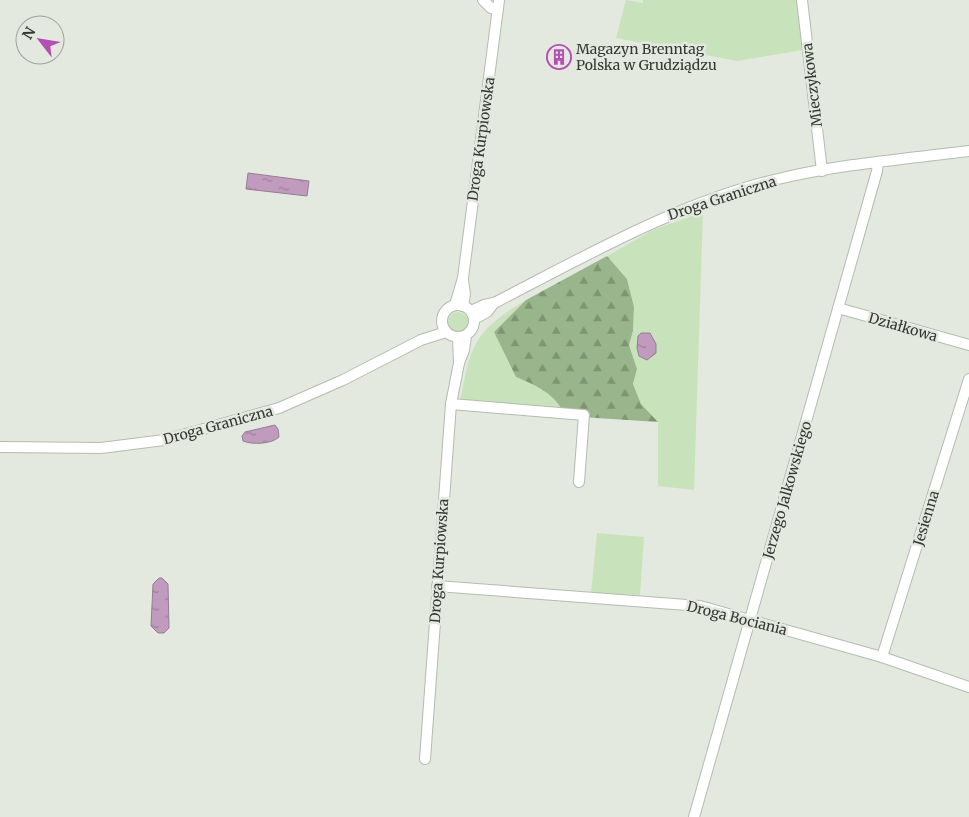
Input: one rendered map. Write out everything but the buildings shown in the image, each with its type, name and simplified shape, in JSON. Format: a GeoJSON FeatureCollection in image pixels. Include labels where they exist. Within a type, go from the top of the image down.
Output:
{"type":"FeatureCollection","features":[{"type":"Feature","properties":{"kind":"street"},"geometry":{"type":"LineString","coordinates":[[483,0],[491,8],[499,5]]}},
{"type":"Feature","properties":{"kind":"street","name":"Mieczykowa"},"geometry":{"type":"LineString","coordinates":[[802,0],[822,171]]}},
{"type":"Feature","properties":{"kind":"street","name":"Droga Kurpiowska"},"geometry":{"type":"LineString","coordinates":[[466,310],[463,278],[499,5]]}},
{"type":"Feature","properties":{"kind":"street","name":"Droga Graniczna"},"geometry":{"type":"LineString","coordinates":[[466,310],[487,312],[494,304],[670,214],[778,179],[822,171],[969,151]]}},
{"type":"Feature","properties":{"kind":"street","name":"Jerzego Jalkowskiego"},"geometry":{"type":"LineString","coordinates":[[694,817],[878,163]]}},
{"type":"Feature","properties":{"kind":"street","name":"Działkowa"},"geometry":{"type":"LineString","coordinates":[[838,308],[969,345]]}},
{"type":"Feature","properties":{"kind":"street"},"geometry":{"type":"LineString","coordinates":[[466,310],[473,329],[462,337],[444,329],[443,314],[466,310]]}},
{"type":"Feature","properties":{"kind":"street","name":"Droga Graniczna"},"geometry":{"type":"LineString","coordinates":[[0,447],[108,448],[164,440],[279,408],[343,380],[444,329]]}},
{"type":"Feature","properties":{"kind":"street","name":"Droga Kurpiowska"},"geometry":{"type":"LineString","coordinates":[[425,759],[451,404],[462,337]]}},
{"type":"Feature","properties":{"kind":"street","name":"Jesienna"},"geometry":{"type":"LineString","coordinates":[[882,657],[969,379]]}},
{"type":"Feature","properties":{"kind":"street"},"geometry":{"type":"LineString","coordinates":[[451,404],[584,415],[579,482]]}},
{"type":"Feature","properties":{"kind":"street","name":"Droga Bociania"},"geometry":{"type":"LineString","coordinates":[[437,586],[700,606],[882,657],[969,687]]}},
{"type":"Feature","properties":{"kind":"green space"},"geometry":{"type":"Polygon","coordinates":[[[626,0],[643,3],[643,0],[797,0],[803,50],[737,61],[616,38],[626,0]]]}},
{"type":"Feature","properties":{"kind":"green space"},"geometry":{"type":"Polygon","coordinates":[[[703,212],[694,490],[658,486],[658,422],[641,404],[633,384],[637,369],[629,345],[633,331],[634,307],[627,279],[607,256],[653,230],[703,212]]]}},
{"type":"Feature","properties":{"kind":"green space"},"geometry":{"type":"Polygon","coordinates":[[[607,256],[627,279],[634,307],[633,331],[629,345],[637,369],[633,384],[641,404],[658,422],[566,416],[551,396],[516,377],[494,332],[526,300],[607,256]]]}},
{"type":"Feature","properties":{"kind":"green space"},"geometry":{"type":"Polygon","coordinates":[[[526,300],[494,332],[516,377],[551,396],[566,416],[459,408],[466,370],[476,344],[494,322],[526,300]]]}},
{"type":"Feature","properties":{"kind":"green space"},"geometry":{"type":"Polygon","coordinates":[[[454,312],[462,312],[468,318],[468,326],[462,332],[454,332],[448,326],[448,318],[454,312]]]}},
{"type":"Feature","properties":{"kind":"green space"},"geometry":{"type":"Polygon","coordinates":[[[597,533],[644,537],[640,595],[591,593],[597,533]]]}},
{"type":"Feature","properties":{"kind":"water"},"geometry":{"type":"Polygon","coordinates":[[[248,173],[309,181],[307,196],[246,189],[248,173]]]}},
{"type":"Feature","properties":{"kind":"water"},"geometry":{"type":"Polygon","coordinates":[[[641,333],[650,333],[656,344],[656,353],[647,360],[639,356],[637,348],[638,336],[641,333]]]}},
{"type":"Feature","properties":{"kind":"water"},"geometry":{"type":"Polygon","coordinates":[[[275,425],[278,429],[279,437],[272,441],[251,443],[243,441],[242,436],[245,432],[275,425]]]}},
{"type":"Feature","properties":{"kind":"water"},"geometry":{"type":"Polygon","coordinates":[[[159,578],[162,578],[168,584],[169,628],[164,633],[158,633],[151,626],[153,584],[159,578]]]}},
{"type":"Feature","properties":{"kind":"place","name":"Magazyn Brenntag Polska w Grudziądzu"},"geometry":{"type":"Point","coordinates":[559,57]}}]}
